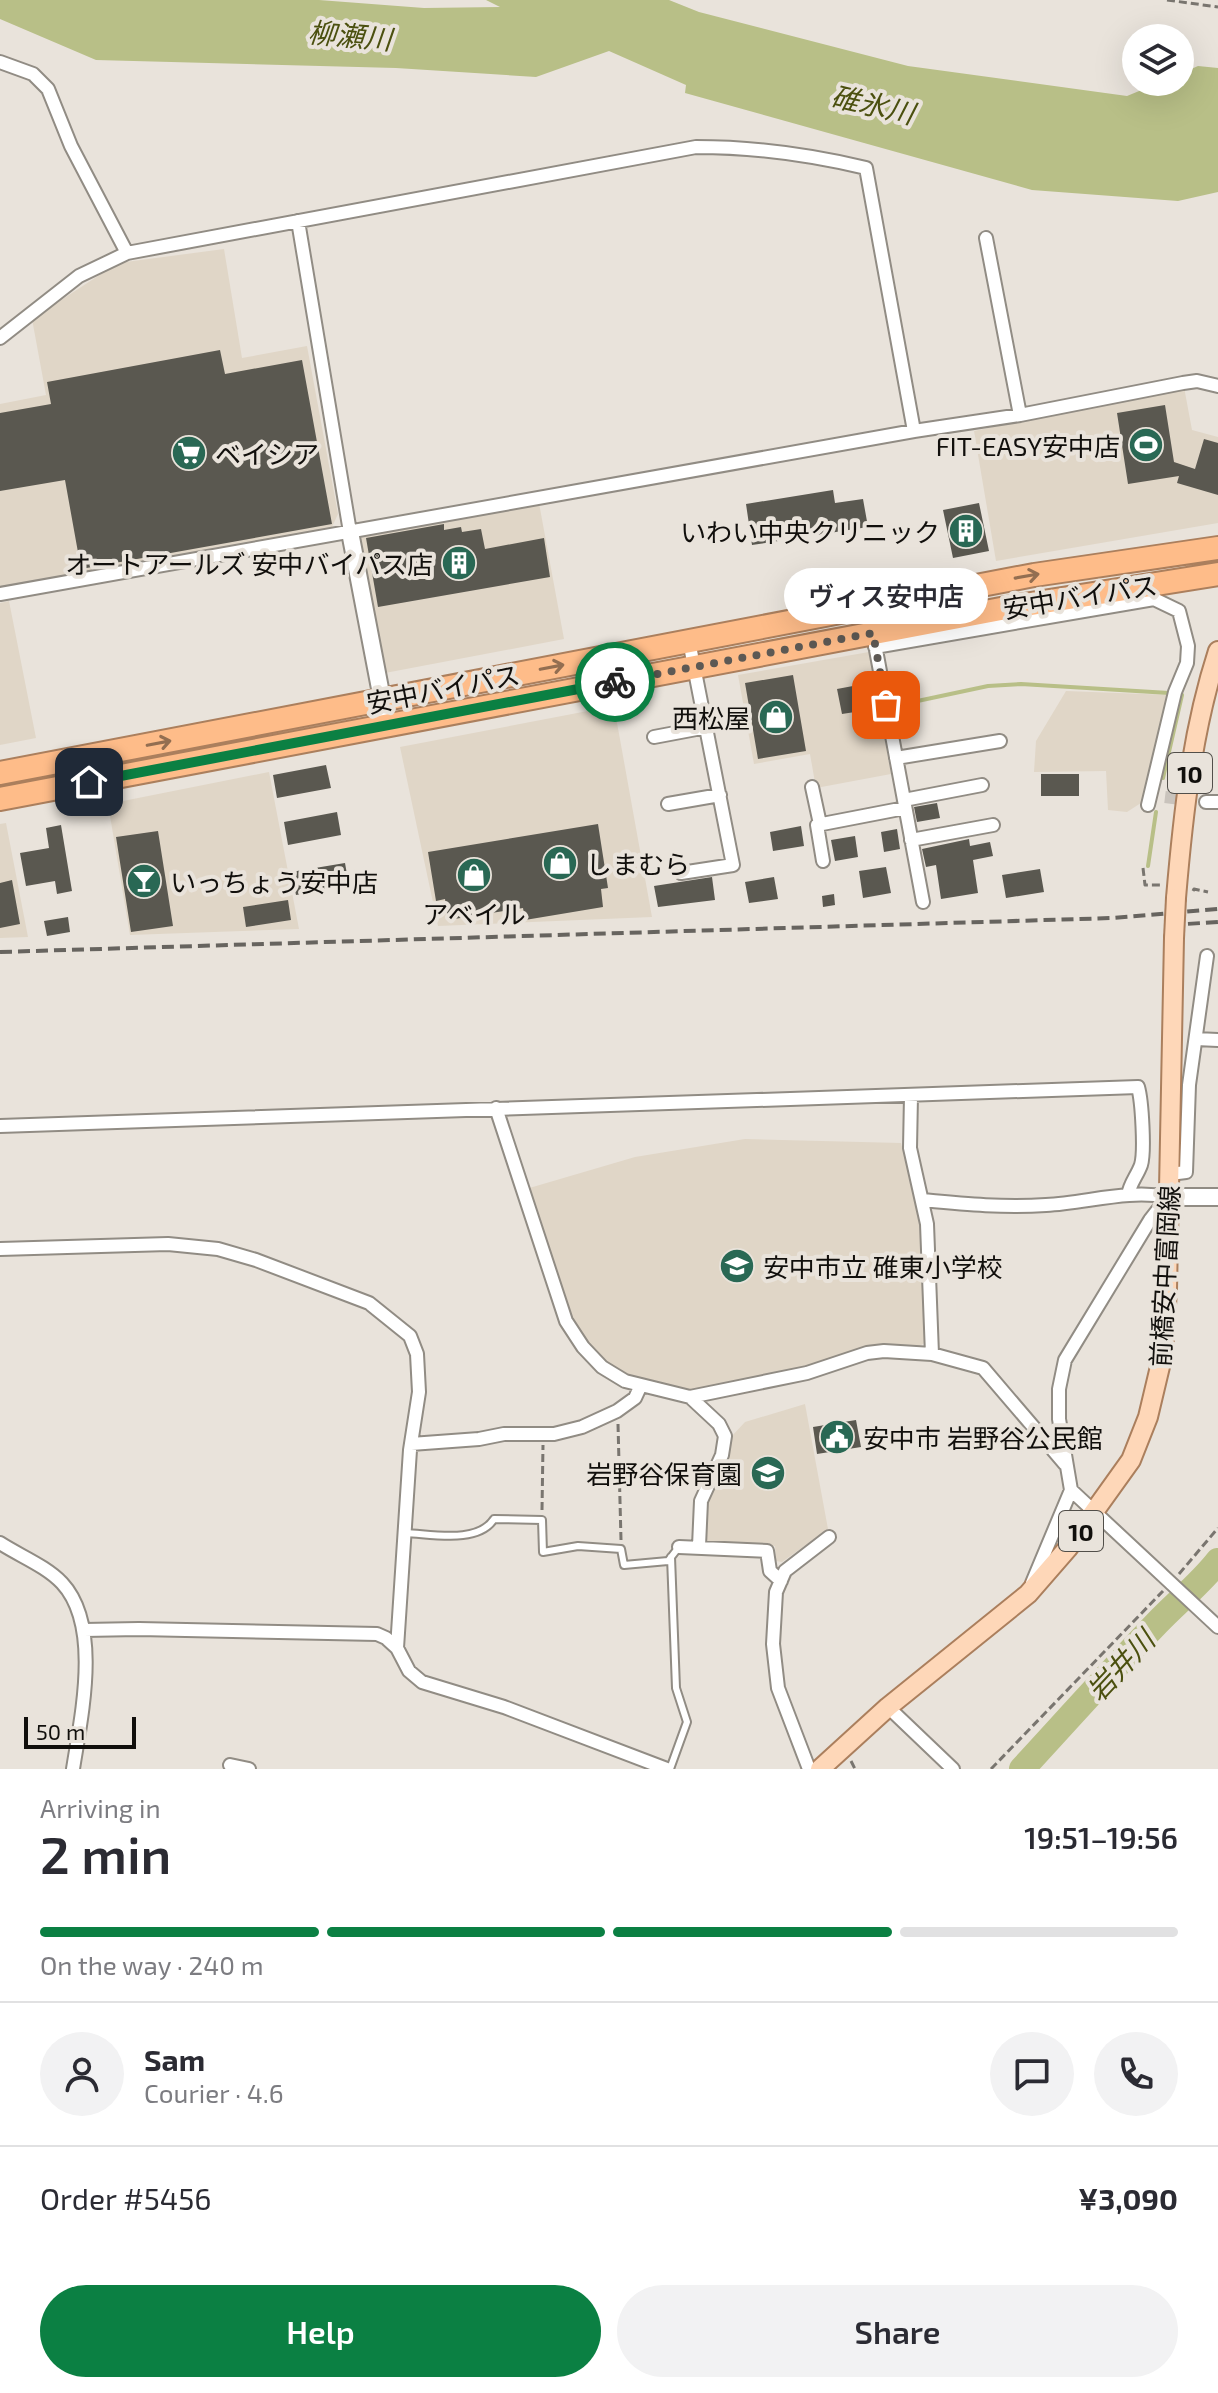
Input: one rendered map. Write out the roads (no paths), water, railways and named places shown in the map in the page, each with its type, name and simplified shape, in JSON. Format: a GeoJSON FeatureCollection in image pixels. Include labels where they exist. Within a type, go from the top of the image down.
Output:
{"type":"FeatureCollection","features":[{"type":"Feature","properties":{"kind":"highway","name":"安中バイパス"},"geometry":{"type":"LineString","coordinates":[[0,773],[1034,575],[1218,548]]}},
{"type":"Feature","properties":{"kind":"highway","name":"安中バイパス"},"geometry":{"type":"LineString","coordinates":[[0,799],[694,667],[874,640],[1133,595],[1218,574]]}},
{"type":"Feature","properties":{"kind":"main road","name":"前橋安中富岡線"},"geometry":{"type":"LineString","coordinates":[[820,1769],[888,1707],[1028,1594],[1095,1512],[1131,1460],[1157,1387],[1163,1354],[1167,1289],[1176,894],[1183,814],[1198,729],[1218,651]]}},
{"type":"Feature","properties":{"kind":"street"},"geometry":{"type":"LineString","coordinates":[[0,62],[33,74],[48,89],[71,146],[127,253]]}},
{"type":"Feature","properties":{"kind":"street"},"geometry":{"type":"LineString","coordinates":[[0,338],[79,276],[127,253],[696,147],[720,147],[833,160],[866,168],[914,431]]}},
{"type":"Feature","properties":{"kind":"street"},"geometry":{"type":"LineString","coordinates":[[298,221],[350,532],[387,725]]}},
{"type":"Feature","properties":{"kind":"street"},"geometry":{"type":"LineString","coordinates":[[986,238],[1020,415]]}},
{"type":"Feature","properties":{"kind":"street"},"geometry":{"type":"LineString","coordinates":[[0,594],[914,431],[1020,415],[1183,383],[1197,381],[1218,386]]}},
{"type":"Feature","properties":{"kind":"street"},"geometry":{"type":"LineString","coordinates":[[1133,595],[1165,602],[1179,611],[1188,646],[1187,663],[1175,692],[1149,800],[1165,797]]}},
{"type":"Feature","properties":{"kind":"street"},"geometry":{"type":"LineString","coordinates":[[868,607],[923,902]]}},
{"type":"Feature","properties":{"kind":"street"},"geometry":{"type":"LineString","coordinates":[[681,873],[733,865],[689,641]]}},
{"type":"Feature","properties":{"kind":"street"},"geometry":{"type":"LineString","coordinates":[[654,737],[707,727]]}},
{"type":"Feature","properties":{"kind":"street"},"geometry":{"type":"LineString","coordinates":[[896,758],[1000,741]]}},
{"type":"Feature","properties":{"kind":"street"},"geometry":{"type":"LineString","coordinates":[[823,861],[817,825],[982,785]]}},
{"type":"Feature","properties":{"kind":"street"},"geometry":{"type":"LineString","coordinates":[[812,787],[820,824]]}},
{"type":"Feature","properties":{"kind":"street"},"geometry":{"type":"LineString","coordinates":[[668,804],[720,795]]}},
{"type":"Feature","properties":{"kind":"street"},"geometry":{"type":"LineString","coordinates":[[911,840],[993,825]]}},
{"type":"Feature","properties":{"kind":"street"},"geometry":{"type":"LineString","coordinates":[[1170,1174],[1186,1172],[1189,1085],[1207,956]]}},
{"type":"Feature","properties":{"kind":"street"},"geometry":{"type":"LineString","coordinates":[[1196,1039],[1218,1040]]}},
{"type":"Feature","properties":{"kind":"street"},"geometry":{"type":"LineString","coordinates":[[0,1126],[1138,1087],[1141,1099],[1141,1164],[1129,1185],[1128,1195]]}},
{"type":"Feature","properties":{"kind":"street"},"geometry":{"type":"LineString","coordinates":[[911,1096],[910,1148],[928,1239],[932,1354]]}},
{"type":"Feature","properties":{"kind":"street"},"geometry":{"type":"LineString","coordinates":[[496,1108],[566,1321],[583,1347],[602,1367],[625,1381],[690,1397],[807,1373],[867,1353],[932,1354],[983,1368],[1065,1464]]}},
{"type":"Feature","properties":{"kind":"street"},"geometry":{"type":"LineString","coordinates":[[922,1200],[996,1206],[1048,1205],[1147,1193],[1168,1197],[1218,1197]]}},
{"type":"Feature","properties":{"kind":"street"},"geometry":{"type":"LineString","coordinates":[[1168,1197],[1150,1220],[1065,1360],[1059,1389],[1059,1419],[1071,1490],[1218,1627]]}},
{"type":"Feature","properties":{"kind":"street"},"geometry":{"type":"LineString","coordinates":[[0,1249],[168,1244],[218,1249],[256,1260],[369,1303],[410,1336],[417,1354],[419,1392],[411,1444],[397,1648]]}},
{"type":"Feature","properties":{"kind":"street"},"geometry":{"type":"LineString","coordinates":[[411,1444],[504,1434],[543,1434],[582,1427],[610,1416],[635,1398],[641,1385]]}},
{"type":"Feature","properties":{"kind":"street"},"geometry":{"type":"LineString","coordinates":[[690,1397],[719,1424],[725,1436],[722,1455],[701,1501],[699,1546]]}},
{"type":"Feature","properties":{"kind":"street"},"geometry":{"type":"LineString","coordinates":[[1028,1594],[1071,1490]]}},
{"type":"Feature","properties":{"kind":"street"},"geometry":{"type":"LineString","coordinates":[[809,1769],[778,1688],[773,1644],[776,1592],[785,1571],[829,1537]]}},
{"type":"Feature","properties":{"kind":"street"},"geometry":{"type":"LineString","coordinates":[[0,1543],[62,1583],[75,1604],[84,1630],[83,1698],[73,1769]]}},
{"type":"Feature","properties":{"kind":"street"},"geometry":{"type":"LineString","coordinates":[[675,1552],[699,1546],[709,1550],[767,1551],[770,1571],[781,1581]]}},
{"type":"Feature","properties":{"kind":"street"},"geometry":{"type":"LineString","coordinates":[[84,1630],[377,1634],[397,1648],[409,1671],[422,1682],[504,1707],[668,1769]]}},
{"type":"Feature","properties":{"kind":"street"},"geometry":{"type":"LineString","coordinates":[[888,1707],[953,1769]]}},
{"type":"Feature","properties":{"kind":"street"},"geometry":{"type":"LineString","coordinates":[[230,1765],[249,1769]]}},
{"type":"Feature","properties":{"kind":"lane"},"geometry":{"type":"LineString","coordinates":[[406,1533],[472,1534],[488,1528],[494,1519],[542,1520],[543,1552],[578,1546],[621,1549],[624,1565],[668,1561],[675,1552]]}},
{"type":"Feature","properties":{"kind":"lane"},"geometry":{"type":"LineString","coordinates":[[668,1769],[687,1722],[676,1688],[675,1552]]}},
{"type":"Feature","properties":{"kind":"water"},"geometry":{"type":"Polygon","coordinates":[[[0,0],[319,0],[424,8],[500,7],[486,0],[669,0],[699,12],[908,66],[1122,96],[1194,96],[1194,68],[1218,68],[1218,192],[1178,201],[1032,190],[685,93],[686,85],[609,51],[536,77],[396,68],[96,60],[0,19],[0,0]]]}},
{"type":"Feature","properties":{"kind":"waterway"},"geometry":{"type":"LineString","coordinates":[[894,706],[988,686],[1021,684],[1169,693]]}},
{"type":"Feature","properties":{"kind":"waterway"},"geometry":{"type":"LineString","coordinates":[[1163,778],[1182,695]]}},
{"type":"Feature","properties":{"kind":"waterway"},"geometry":{"type":"LineString","coordinates":[[1148,866],[1156,812]]}},
{"type":"Feature","properties":{"kind":"waterway","name":"岩井川"},"geometry":{"type":"LineString","coordinates":[[1022,1769],[1218,1561]]}},
{"type":"Feature","properties":{"kind":"tunnel"},"geometry":{"type":"LineString","coordinates":[[1165,797],[1206,802]]}},
{"type":"Feature","properties":{"kind":"railway"},"geometry":{"type":"LineString","coordinates":[[0,952],[1112,918],[1218,909]]}},
{"type":"Feature","properties":{"kind":"railway"},"geometry":{"type":"LineString","coordinates":[[1170,925],[1218,922]]}},
{"type":"Feature","properties":{"kind":"place","name":"FIT-EASY安中店"},"geometry":{"type":"Point","coordinates":[1146,445]}},
{"type":"Feature","properties":{"kind":"place","name":"ベイシア"},"geometry":{"type":"Point","coordinates":[189,453]}},
{"type":"Feature","properties":{"kind":"place","name":"いわい中央クリニック"},"geometry":{"type":"Point","coordinates":[966,531]}},
{"type":"Feature","properties":{"kind":"place","name":"オートアールズ 安中バイパス店"},"geometry":{"type":"Point","coordinates":[459,563]}},
{"type":"Feature","properties":{"kind":"place","name":"ヴィス安中店"},"geometry":{"type":"Point","coordinates":[886,705]}},
{"type":"Feature","properties":{"kind":"place","name":"西松屋"},"geometry":{"type":"Point","coordinates":[776,717]}},
{"type":"Feature","properties":{"kind":"place","name":"しまむら"},"geometry":{"type":"Point","coordinates":[560,863]}},
{"type":"Feature","properties":{"kind":"place","name":"アベイル"},"geometry":{"type":"Point","coordinates":[474,875]}},
{"type":"Feature","properties":{"kind":"place","name":"いっちょう安中店"},"geometry":{"type":"Point","coordinates":[144,881]}},
{"type":"Feature","properties":{"kind":"place","name":"安中市立 碓東小学校"},"geometry":{"type":"Point","coordinates":[737,1266]}},
{"type":"Feature","properties":{"kind":"place","name":"安中市 岩野谷公民館"},"geometry":{"type":"Point","coordinates":[837,1437]}},
{"type":"Feature","properties":{"kind":"place","name":"岩野谷保育園"},"geometry":{"type":"Point","coordinates":[768,1473]}},
{"type":"Feature","properties":{"kind":"water label","name":"柳瀬川"},"geometry":{"type":"Point","coordinates":[350,35]}},
{"type":"Feature","properties":{"kind":"water label","name":"碓氷川"},"geometry":{"type":"Point","coordinates":[873,104]}}]}
